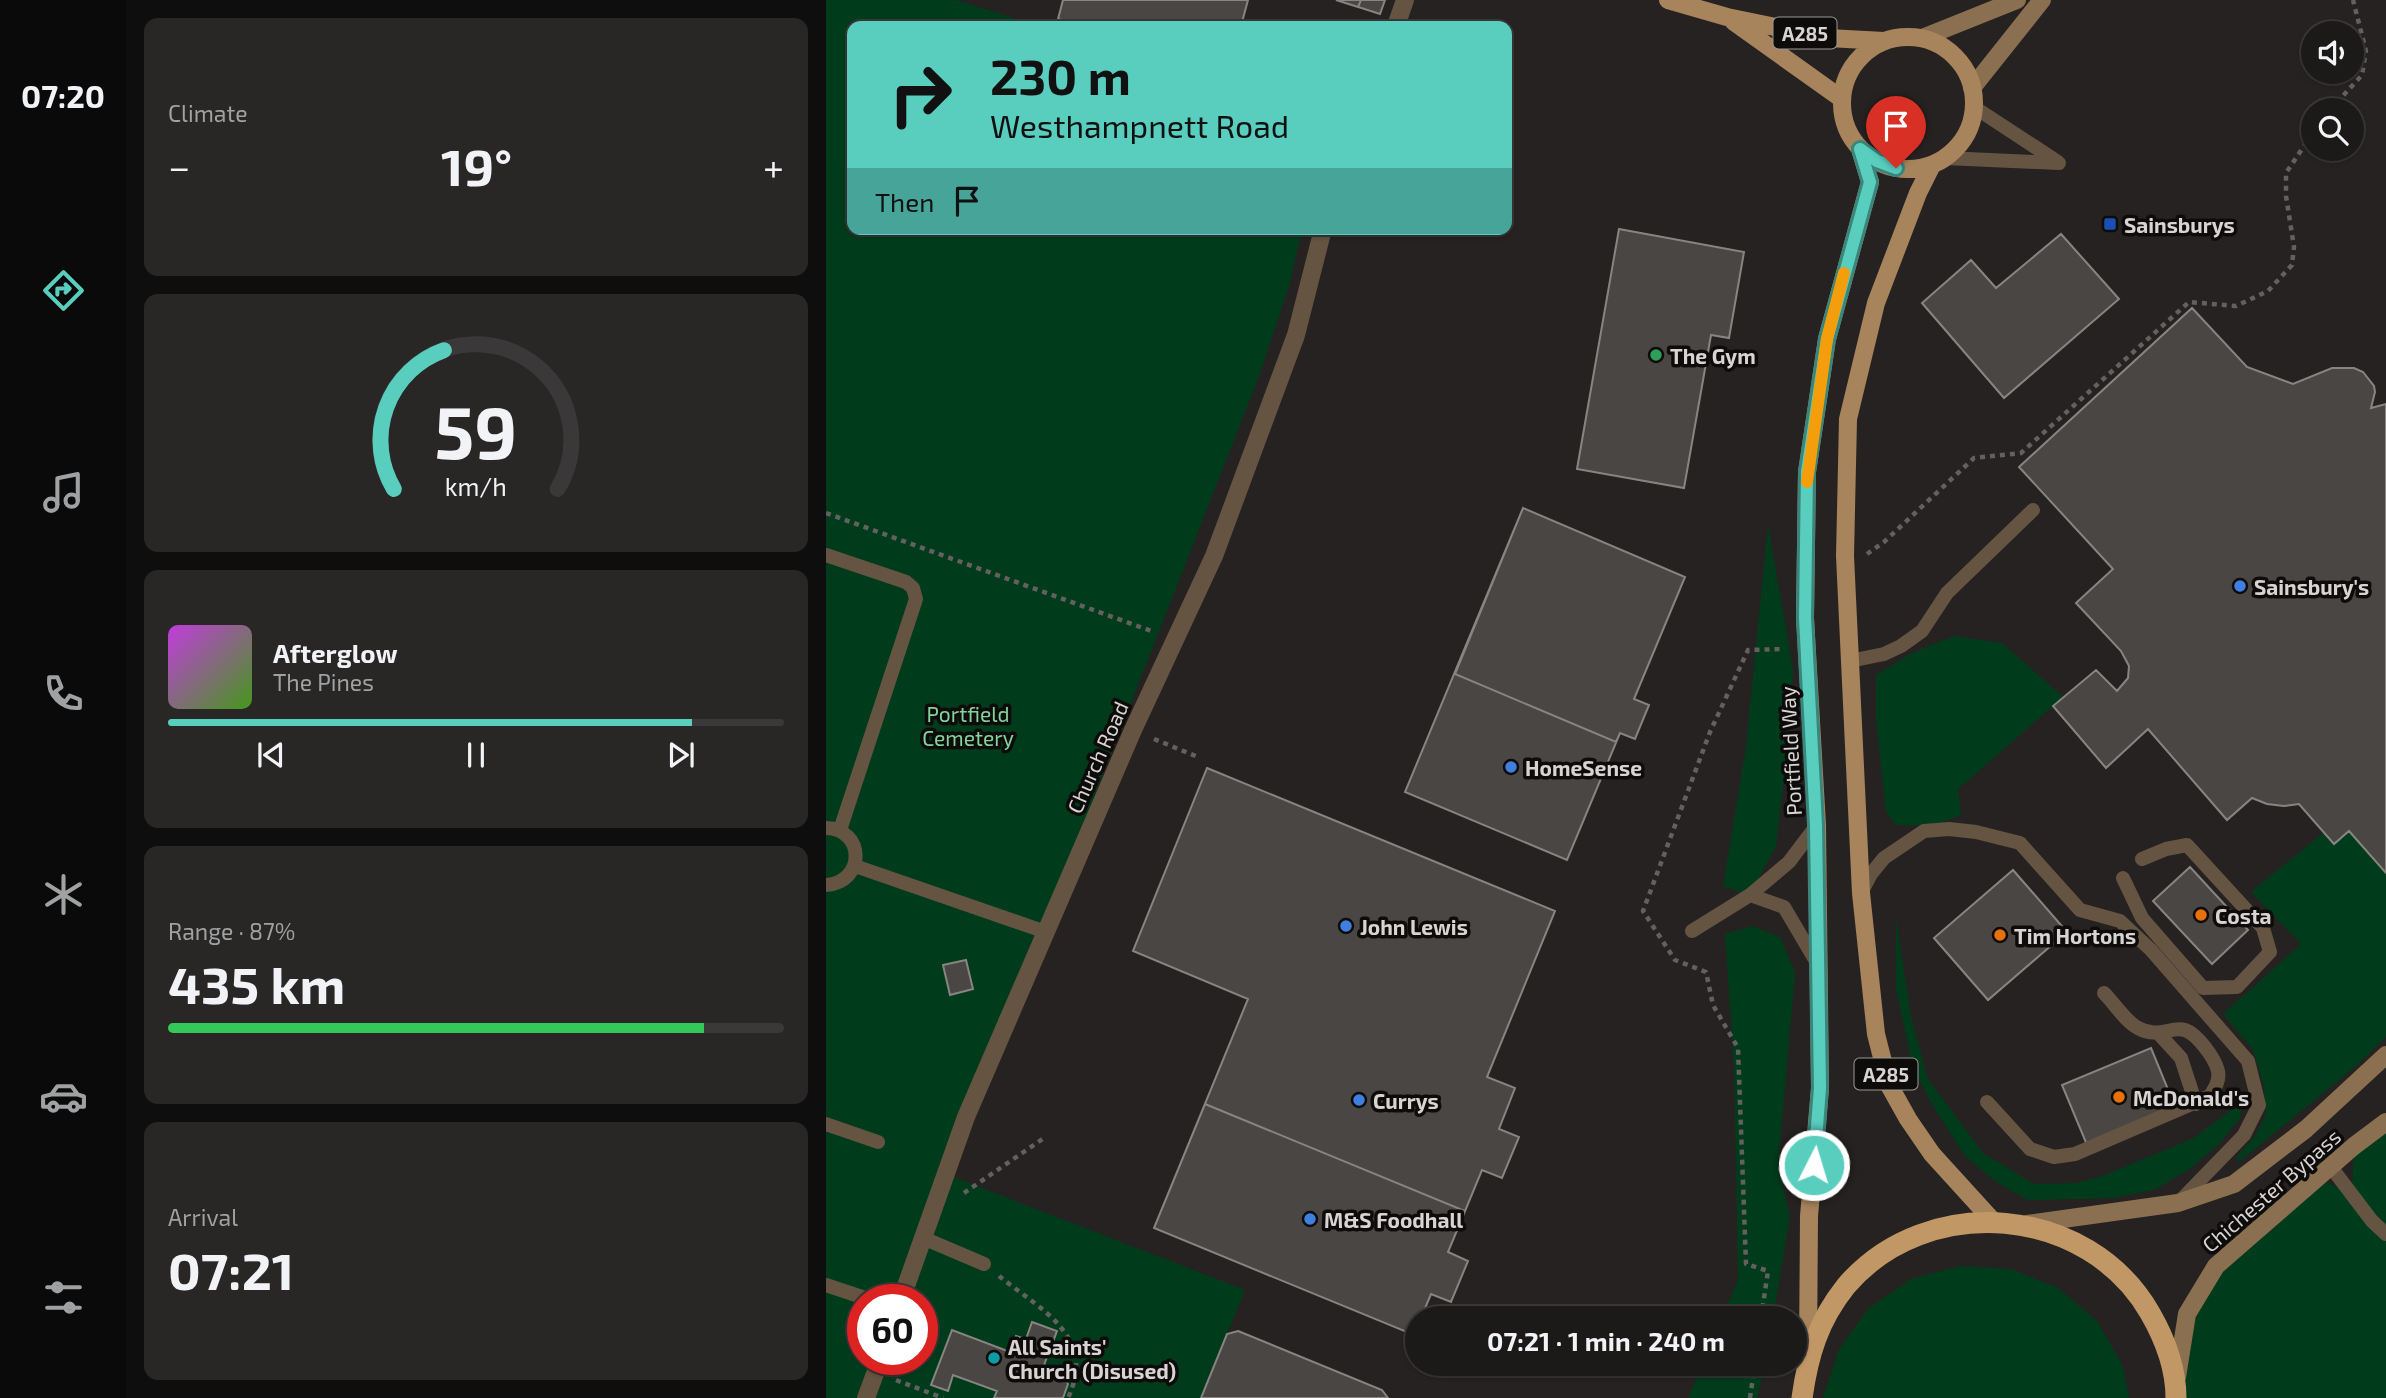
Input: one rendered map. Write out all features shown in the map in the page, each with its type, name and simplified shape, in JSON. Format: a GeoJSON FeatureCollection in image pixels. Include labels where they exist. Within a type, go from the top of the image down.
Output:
{"type":"FeatureCollection","features":[{"type":"Feature","properties":{"kind":"highway"},"geometry":{"type":"LineString","coordinates":[[1802,1398],[1808,1358],[1823,1320],[1847,1286],[1877,1258],[1912,1237],[1952,1224],[1993,1221],[2027,1224],[2070,1239],[2109,1264],[2141,1297],[2164,1338],[2176,1390]]}},
{"type":"Feature","properties":{"kind":"main road","name":"A285"},"geometry":{"type":"LineString","coordinates":[[1668,0],[1727,17],[1828,38],[1885,41]]}},
{"type":"Feature","properties":{"kind":"main road","name":"A285"},"geometry":{"type":"LineString","coordinates":[[1727,17],[1842,99]]}},
{"type":"Feature","properties":{"kind":"main road"},"geometry":{"type":"LineString","coordinates":[[1903,37],[1922,38],[1939,44],[1954,55],[1965,69],[1972,88],[1974,107],[1969,127],[1960,144],[1938,161],[1917,168],[1896,168],[1877,161],[1860,149],[1849,133],[1842,99],[1847,78],[1855,62],[1868,50],[1885,41],[1903,37]]}},
{"type":"Feature","properties":{"kind":"main road","name":"Portfield Way"},"geometry":{"type":"LineString","coordinates":[[1808,1358],[1810,1216],[1820,1088],[1816,825],[1805,618],[1807,472],[1827,339],[1870,182],[1860,149]]}},
{"type":"Feature","properties":{"kind":"main road","name":"A285"},"geometry":{"type":"LineString","coordinates":[[1938,161],[1918,193],[1876,303],[1848,419],[1845,556],[1861,893],[1876,1034],[1889,1085],[1932,1154],[1993,1221]]}},
{"type":"Feature","properties":{"kind":"street"},"geometry":{"type":"LineString","coordinates":[[1398,21],[1405,0]]}},
{"type":"Feature","properties":{"kind":"street"},"geometry":{"type":"LineString","coordinates":[[1922,38],[2017,0]]}},
{"type":"Feature","properties":{"kind":"street"},"geometry":{"type":"LineString","coordinates":[[1972,88],[2042,0]]}},
{"type":"Feature","properties":{"kind":"street","name":"Church Road"},"geometry":{"type":"LineString","coordinates":[[907,1284],[966,1117],[1133,730],[1214,556],[1296,335],[1321,235]]}},
{"type":"Feature","properties":{"kind":"street","name":"Chichester Bypass"},"geometry":{"type":"LineString","coordinates":[[2027,1224],[2178,1203],[2234,1184],[2306,1129],[2386,1055]]}},
{"type":"Feature","properties":{"kind":"street","name":"Chichester Bypass"},"geometry":{"type":"LineString","coordinates":[[2176,1390],[2188,1314],[2216,1266],[2386,1122]]}},
{"type":"Feature","properties":{"kind":"street"},"geometry":{"type":"LineString","coordinates":[[866,1398],[874,1375]]}},
{"type":"Feature","properties":{"kind":"lane"},"geometry":{"type":"LineString","coordinates":[[1938,161],[2059,163],[1974,107]]}},
{"type":"Feature","properties":{"kind":"lane"},"geometry":{"type":"LineString","coordinates":[[1850,661],[1884,654],[1922,631],[1947,593],[2033,510]]}},
{"type":"Feature","properties":{"kind":"lane"},"geometry":{"type":"LineString","coordinates":[[826,555],[906,582],[913,588],[916,598],[833,829],[847,835],[855,849],[855,866],[845,880],[826,885]]}},
{"type":"Feature","properties":{"kind":"lane"},"geometry":{"type":"LineString","coordinates":[[1692,931],[1750,895],[1788,862],[1816,825]]}},
{"type":"Feature","properties":{"kind":"lane"},"geometry":{"type":"LineString","coordinates":[[1861,893],[1884,858],[1924,831],[1949,829],[1976,832],[2020,843],[2080,910],[2120,920],[2151,950],[2248,1061],[2259,1105],[2244,1135],[2178,1203]]}},
{"type":"Feature","properties":{"kind":"lane"},"geometry":{"type":"LineString","coordinates":[[2123,878],[2142,918],[2203,988],[2238,987],[2270,952],[2263,928],[2187,845],[2166,849],[2142,859]]}},
{"type":"Feature","properties":{"kind":"lane"},"geometry":{"type":"LineString","coordinates":[[855,866],[1046,932]]}},
{"type":"Feature","properties":{"kind":"lane"},"geometry":{"type":"LineString","coordinates":[[1750,895],[1784,907],[1817,963]]}},
{"type":"Feature","properties":{"kind":"lane"},"geometry":{"type":"LineString","coordinates":[[1987,1102],[2030,1149],[2054,1157],[2075,1154],[2210,1096],[2217,1085],[2218,1070],[2202,1042],[2181,1029],[2160,1034],[2137,1027],[2104,993]]}},
{"type":"Feature","properties":{"kind":"lane"},"geometry":{"type":"LineString","coordinates":[[2160,1034],[2181,1058],[2196,1104]]}},
{"type":"Feature","properties":{"kind":"lane"},"geometry":{"type":"LineString","coordinates":[[826,1124],[878,1142]]}},
{"type":"Feature","properties":{"kind":"lane"},"geometry":{"type":"LineString","coordinates":[[2331,1167],[2372,1221],[2386,1234]]}},
{"type":"Feature","properties":{"kind":"lane"},"geometry":{"type":"LineString","coordinates":[[923,1238],[984,1264]]}},
{"type":"Feature","properties":{"kind":"lane"},"geometry":{"type":"LineString","coordinates":[[826,1285],[847,1292]]}},
{"type":"Feature","properties":{"kind":"path"},"geometry":{"type":"LineString","coordinates":[[2341,98],[2362,75],[2366,51],[2353,0]]}},
{"type":"Feature","properties":{"kind":"path"},"geometry":{"type":"LineString","coordinates":[[1865,556],[1884,542],[1975,458],[2021,453],[2189,302],[2235,306],[2267,291],[2292,265],[2294,247],[2286,196],[2286,173],[2301,150]]}},
{"type":"Feature","properties":{"kind":"path"},"geometry":{"type":"LineString","coordinates":[[826,513],[1175,640]]}},
{"type":"Feature","properties":{"kind":"path"},"geometry":{"type":"LineString","coordinates":[[1763,1306],[1768,1271],[1746,1264],[1738,1048],[1713,1005],[1706,972],[1675,960],[1643,911],[1710,732],[1748,650],[1786,649]]}},
{"type":"Feature","properties":{"kind":"path"},"geometry":{"type":"LineString","coordinates":[[1133,730],[1198,757]]}},
{"type":"Feature","properties":{"kind":"path"},"geometry":{"type":"LineString","coordinates":[[931,1217],[1044,1138]]}},
{"type":"Feature","properties":{"kind":"path"},"geometry":{"type":"LineString","coordinates":[[984,1264],[1066,1331],[1074,1346],[1076,1382],[1068,1398]]}},
{"type":"Feature","properties":{"kind":"path"},"geometry":{"type":"LineString","coordinates":[[896,1375],[943,1398]]}},
{"type":"Feature","properties":{"kind":"path"},"geometry":{"type":"LineString","coordinates":[[1751,1398],[1754,1376]]}},
{"type":"Feature","properties":{"kind":"green space","name":"Portfield Cemetery"},"geometry":{"type":"Polygon","coordinates":[[[826,0],[956,0],[1024,21],[847,21],[847,235],[1301,235],[1290,283],[1258,379],[946,1174],[1245,1290],[1201,1398],[826,1398],[826,0]]]}},
{"type":"Feature","properties":{"kind":"green space"},"geometry":{"type":"Polygon","coordinates":[[[1768,525],[1793,669],[1791,718],[1776,846],[1750,895],[1723,886],[1746,747],[1768,525]]]}},
{"type":"Feature","properties":{"kind":"green space"},"geometry":{"type":"Polygon","coordinates":[[[1954,636],[2002,643],[2063,697],[1958,789],[1961,815],[1929,824],[1896,825],[1886,811],[1876,720],[1876,675],[1912,653],[1954,636]]]}},
{"type":"Feature","properties":{"kind":"green space"},"geometry":{"type":"Polygon","coordinates":[[[2349,831],[2386,873],[2386,1037],[2356,1066],[2239,1162],[2236,1158],[2255,1136],[2266,1115],[2264,1086],[2253,1050],[2223,1014],[2301,944],[2251,892],[2324,832],[2335,844],[2349,831]]]}},
{"type":"Feature","properties":{"kind":"green space"},"geometry":{"type":"Polygon","coordinates":[[[1896,918],[1911,1017],[1928,1079],[1983,1153],[2034,1184],[2077,1183],[2102,1176],[2192,1139],[2243,1101],[2240,1118],[2219,1144],[2191,1168],[2156,1189],[2115,1198],[2028,1200],[1995,1181],[1965,1156],[1931,1103],[1912,1064],[1896,989],[1896,918]]]}},
{"type":"Feature","properties":{"kind":"green space"},"geometry":{"type":"Polygon","coordinates":[[[1752,926],[1780,937],[1795,973],[1778,1167],[1790,1216],[1775,1306],[1727,1306],[1738,1280],[1734,1067],[1725,934],[1752,926]]]}},
{"type":"Feature","properties":{"kind":"green space"},"geometry":{"type":"Polygon","coordinates":[[[2386,1120],[2386,1398],[2176,1398],[2187,1314],[2216,1266],[2318,1177],[2352,1195],[2354,1146],[2386,1120]]]}},
{"type":"Feature","properties":{"kind":"green space"},"geometry":{"type":"Polygon","coordinates":[[[1960,1266],[2011,1269],[2058,1288],[2097,1321],[2123,1366],[2129,1398],[1823,1398],[1839,1349],[1869,1308],[1911,1279],[1960,1266]]]}},
{"type":"Feature","properties":{"kind":"green space"},"geometry":{"type":"Polygon","coordinates":[[[1697,1376],[1762,1376],[1757,1398],[1688,1398],[1697,1376]]]}},
{"type":"Feature","properties":{"kind":"building"},"geometry":{"type":"Polygon","coordinates":[[[1063,0],[1248,0],[1242,21],[1058,19],[1063,0]]]}},
{"type":"Feature","properties":{"kind":"building"},"geometry":{"type":"Polygon","coordinates":[[[1336,0],[1361,0],[1358,7],[1336,0]]]}},
{"type":"Feature","properties":{"kind":"building"},"geometry":{"type":"Polygon","coordinates":[[[1361,0],[1385,0],[1380,14],[1358,7],[1361,0]]]}},
{"type":"Feature","properties":{"kind":"building"},"geometry":{"type":"Polygon","coordinates":[[[1619,229],[1744,252],[1729,338],[1711,335],[1684,488],[1577,469],[1619,229]]]}},
{"type":"Feature","properties":{"kind":"building"},"geometry":{"type":"Polygon","coordinates":[[[2061,234],[2119,299],[2004,398],[1922,303],[1971,260],[1996,288],[2061,234]]]}},
{"type":"Feature","properties":{"kind":"building","name":"Sainsbury's"},"geometry":{"type":"Polygon","coordinates":[[[2192,308],[2247,367],[2293,384],[2332,368],[2354,368],[2363,372],[2374,386],[2371,408],[2386,404],[2386,873],[2349,831],[2334,844],[2299,804],[2267,804],[2252,798],[2227,820],[2148,729],[2106,768],[2053,706],[2096,670],[2117,691],[2128,678],[2129,666],[2121,651],[2076,603],[2113,569],[2019,467],[2192,308]]]}},
{"type":"Feature","properties":{"kind":"building"},"geometry":{"type":"Polygon","coordinates":[[[1523,508],[1685,577],[1634,699],[1649,705],[1635,739],[1620,733],[1616,742],[1455,674],[1523,508]]]}},
{"type":"Feature","properties":{"kind":"building"},"geometry":{"type":"Polygon","coordinates":[[[1523,508],[1685,577],[1634,699],[1649,705],[1635,739],[1620,733],[1567,860],[1405,792],[1523,508]]]}},
{"type":"Feature","properties":{"kind":"building"},"geometry":{"type":"Polygon","coordinates":[[[1207,768],[1555,911],[1487,1077],[1515,1088],[1499,1129],[1519,1137],[1502,1178],[1482,1170],[1448,1252],[1468,1261],[1451,1302],[1431,1294],[1426,1306],[1405,1306],[1405,1331],[1154,1228],[1248,999],[1133,951],[1207,768]]]}},
{"type":"Feature","properties":{"kind":"building","name":"Costa"},"geometry":{"type":"Polygon","coordinates":[[[2190,867],[2248,930],[2212,964],[2153,901],[2190,867]]]}},
{"type":"Feature","properties":{"kind":"building","name":"Tim Hortons"},"geometry":{"type":"Polygon","coordinates":[[[2013,870],[2067,932],[1988,1000],[1934,938],[2013,870]]]}},
{"type":"Feature","properties":{"kind":"building"},"geometry":{"type":"Polygon","coordinates":[[[966,960],[973,989],[950,995],[943,965],[966,960]]]}},
{"type":"Feature","properties":{"kind":"building","name":"McDonald's"},"geometry":{"type":"Polygon","coordinates":[[[2151,1048],[2176,1109],[2087,1145],[2062,1085],[2151,1048]]]}},
{"type":"Feature","properties":{"kind":"building","name":"M&S Foodhall"},"geometry":{"type":"Polygon","coordinates":[[[1205,1104],[1465,1211],[1448,1252],[1468,1261],[1451,1302],[1431,1294],[1426,1306],[1405,1306],[1405,1331],[1154,1228],[1205,1104]]]}},
{"type":"Feature","properties":{"kind":"building","name":"All Saints' Church (Disused)"},"geometry":{"type":"Polygon","coordinates":[[[1032,1322],[1057,1331],[1044,1365],[1060,1370],[1068,1384],[1063,1398],[994,1398],[997,1391],[953,1375],[948,1391],[931,1385],[935,1375],[938,1375],[938,1367],[952,1330],[1010,1352],[1016,1336],[1026,1339],[1032,1322]]]}},
{"type":"Feature","properties":{"kind":"building"},"geometry":{"type":"Polygon","coordinates":[[[1238,1331],[1382,1390],[1388,1398],[1201,1398],[1227,1334],[1238,1331]]]}},
{"type":"Feature","properties":{"kind":"building"},"geometry":{"type":"Polygon","coordinates":[[[1238,1331],[1382,1390],[1388,1398],[1201,1398],[1227,1334],[1238,1331]]]}},
{"type":"Feature","properties":{"kind":"slow traffic"},"geometry":{"type":"LineString","coordinates":[[1807,482],[1827,339],[1844,273]]}},
{"type":"Feature","properties":{"kind":"place","name":"Sainsburys"},"geometry":{"type":"Point","coordinates":[2110,224]}},
{"type":"Feature","properties":{"kind":"place","name":"The Gym"},"geometry":{"type":"Point","coordinates":[1656,355]}},
{"type":"Feature","properties":{"kind":"place","name":"Sainsbury's"},"geometry":{"type":"Point","coordinates":[2240,586]}},
{"type":"Feature","properties":{"kind":"place","name":"HomeSense"},"geometry":{"type":"Point","coordinates":[1511,767]}},
{"type":"Feature","properties":{"kind":"place","name":"Costa"},"geometry":{"type":"Point","coordinates":[2201,915]}},
{"type":"Feature","properties":{"kind":"place","name":"John Lewis"},"geometry":{"type":"Point","coordinates":[1346,926]}},
{"type":"Feature","properties":{"kind":"place","name":"Tim Hortons"},"geometry":{"type":"Point","coordinates":[2000,935]}},
{"type":"Feature","properties":{"kind":"place","name":"McDonald's"},"geometry":{"type":"Point","coordinates":[2119,1097]}},
{"type":"Feature","properties":{"kind":"place","name":"Currys"},"geometry":{"type":"Point","coordinates":[1359,1100]}},
{"type":"Feature","properties":{"kind":"place","name":"M&S Foodhall"},"geometry":{"type":"Point","coordinates":[1310,1219]}},
{"type":"Feature","properties":{"kind":"place","name":"All Saints' Church (Disused)"},"geometry":{"type":"Point","coordinates":[994,1358]}},
{"type":"Feature","properties":{"kind":"route"},"geometry":{"type":"LineString","coordinates":[[1814,1165],[1820,1088],[1816,825],[1805,618],[1807,472],[1827,339],[1870,182],[1860,149],[1877,161],[1896,168]]}}]}
